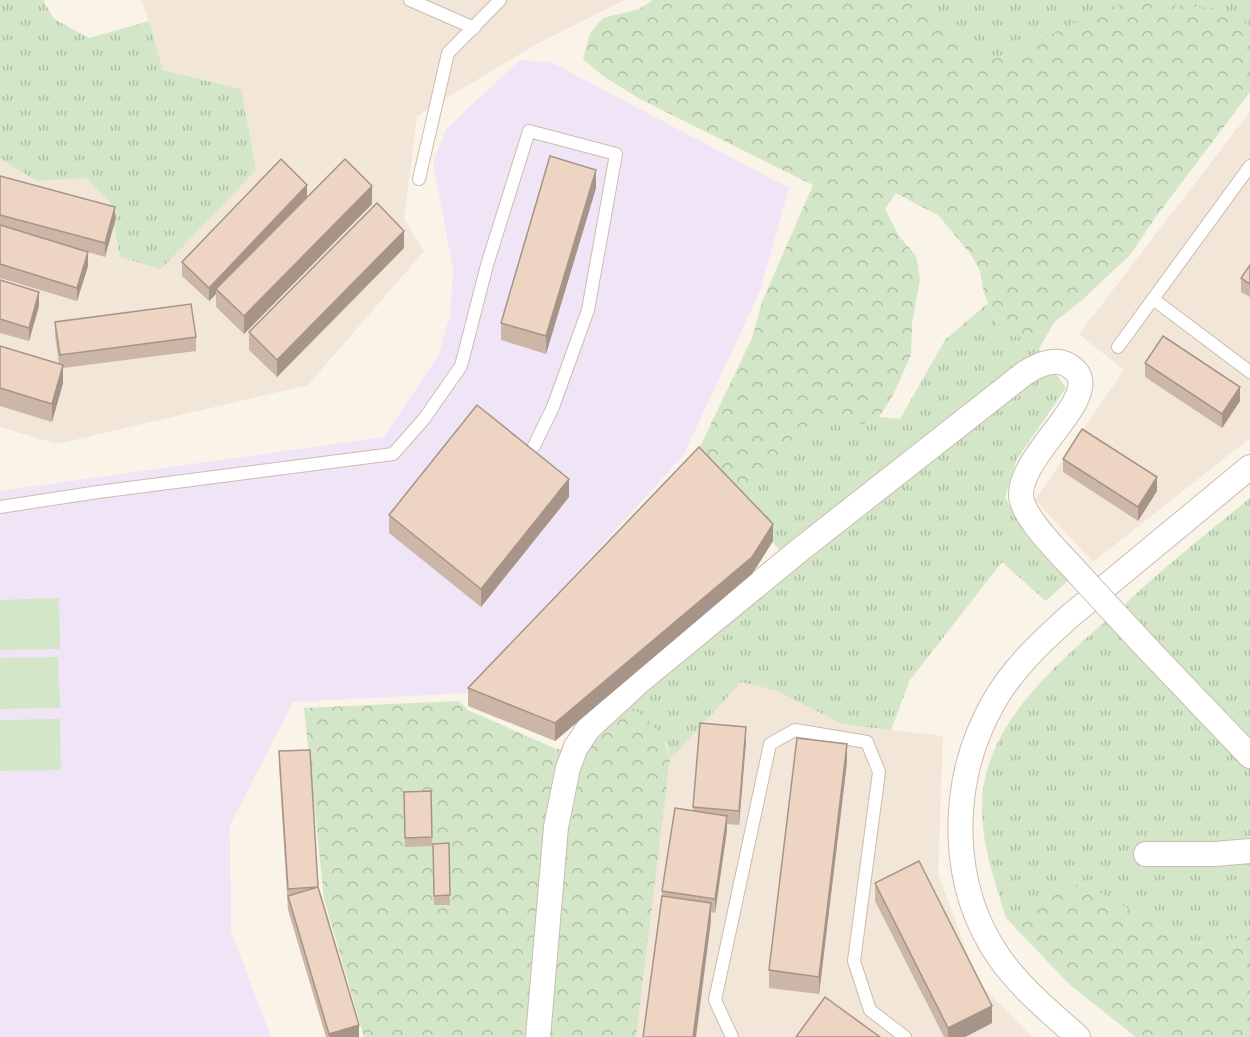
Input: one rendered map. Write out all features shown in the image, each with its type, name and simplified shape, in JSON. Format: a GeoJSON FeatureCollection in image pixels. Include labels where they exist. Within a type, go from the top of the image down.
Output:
{"type":"FeatureCollection","features":[{"type":"Feature","properties":{"kind":"street"},"geometry":{"type":"LineString","coordinates":[[538,1037],[556,827],[568,768],[576,747],[588,729],[640,681],[801,549],[1025,373],[1049,362],[1062,362],[1069,366],[1078,374],[1080,385],[1073,404],[1024,477],[1022,500],[1025,512],[1084,580],[1250,756]]}},
{"type":"Feature","properties":{"kind":"street"},"geometry":{"type":"LineString","coordinates":[[1078,1037],[1048,1011],[1001,960],[980,923],[972,903],[966,884],[961,849],[961,803],[969,759],[982,725],[1000,692],[1044,640],[1250,467]]}},
{"type":"Feature","properties":{"kind":"street"},"geometry":{"type":"LineString","coordinates":[[1146,854],[1215,854],[1250,851]]}},
{"type":"Feature","properties":{"kind":"lane"},"geometry":{"type":"LineString","coordinates":[[410,0],[474,28]]}},
{"type":"Feature","properties":{"kind":"lane"},"geometry":{"type":"LineString","coordinates":[[419,179],[448,53],[500,0]]}},
{"type":"Feature","properties":{"kind":"lane"},"geometry":{"type":"LineString","coordinates":[[0,507],[393,454],[424,419],[461,366],[487,265],[529,130],[616,154],[588,310],[554,407],[534,447]]}},
{"type":"Feature","properties":{"kind":"lane"},"geometry":{"type":"LineString","coordinates":[[1118,347],[1250,166]]}},
{"type":"Feature","properties":{"kind":"lane"},"geometry":{"type":"LineString","coordinates":[[1153,298],[1250,372]]}},
{"type":"Feature","properties":{"kind":"lane"},"geometry":{"type":"LineString","coordinates":[[732,1037],[715,1000],[770,744],[795,730],[867,742],[879,772],[854,961],[870,1010],[906,1037]]}},
{"type":"Feature","properties":{"kind":"shaded area"},"geometry":{"type":"Polygon","coordinates":[[[142,0],[625,0],[535,45],[417,116],[404,219],[424,251],[308,385],[57,444],[0,427],[0,159],[37,181],[86,178],[109,201],[120,257],[241,89],[163,70],[142,0]]]}},
{"type":"Feature","properties":{"kind":"shaded area"},"geometry":{"type":"Polygon","coordinates":[[[520,60],[551,62],[789,188],[760,291],[683,456],[467,693],[293,702],[230,825],[231,931],[271,1037],[0,1037],[0,491],[384,437],[438,356],[450,316],[453,270],[433,162],[446,129],[520,60]]]}},
{"type":"Feature","properties":{"kind":"shaded area"},"geometry":{"type":"Polygon","coordinates":[[[1250,112],[1250,438],[1093,562],[1035,500],[1124,370],[1079,334],[1250,112]]]}},
{"type":"Feature","properties":{"kind":"shaded area"},"geometry":{"type":"Polygon","coordinates":[[[741,682],[777,691],[842,724],[943,736],[938,874],[978,982],[1032,1037],[636,1037],[670,760],[741,682]]]}},
{"type":"Feature","properties":{"kind":"green space"},"geometry":{"type":"Polygon","coordinates":[[[0,0],[43,0],[54,19],[89,38],[149,21],[163,70],[241,89],[256,170],[161,269],[120,257],[109,201],[86,178],[37,181],[0,159],[0,0]]]}},
{"type":"Feature","properties":{"kind":"green space"},"geometry":{"type":"Polygon","coordinates":[[[653,0],[917,0],[949,35],[989,61],[1027,47],[1091,14],[1127,2],[1215,8],[1237,15],[1250,28],[1250,92],[1155,218],[1131,254],[1081,301],[1038,335],[1017,337],[998,326],[984,293],[980,271],[972,256],[939,216],[896,193],[885,209],[899,236],[916,256],[920,279],[912,323],[911,355],[893,395],[879,417],[864,424],[837,420],[812,422],[792,441],[772,466],[746,489],[696,455],[752,338],[762,302],[813,185],[640,99],[603,76],[583,59],[590,33],[603,18],[639,9],[653,0]]]}},
{"type":"Feature","properties":{"kind":"green space"},"geometry":{"type":"Polygon","coordinates":[[[917,0],[1250,0],[1250,28],[1237,15],[1027,47],[989,61],[949,35],[917,0]]]}},
{"type":"Feature","properties":{"kind":"green space"},"geometry":{"type":"Polygon","coordinates":[[[988,303],[998,326],[1056,319],[1039,349],[1066,388],[1017,459],[1005,497],[1013,512],[1071,578],[1046,601],[1002,562],[910,680],[891,730],[842,724],[777,691],[741,682],[670,760],[667,744],[628,704],[795,566],[699,465],[792,441],[812,422],[837,420],[864,424],[879,417],[900,419],[945,340],[988,303]]]}},
{"type":"Feature","properties":{"kind":"green space"},"geometry":{"type":"Polygon","coordinates":[[[1250,498],[1250,937],[1188,944],[1083,883],[1006,918],[987,852],[982,801],[992,755],[1006,728],[1024,702],[1069,654],[1165,568],[1250,498]]]}},
{"type":"Feature","properties":{"kind":"green space"},"geometry":{"type":"Polygon","coordinates":[[[59,598],[60,649],[0,650],[0,600],[59,598]]]}},
{"type":"Feature","properties":{"kind":"green space"},"geometry":{"type":"Polygon","coordinates":[[[58,657],[60,708],[0,709],[0,658],[58,657]]]}},
{"type":"Feature","properties":{"kind":"green space"},"geometry":{"type":"Polygon","coordinates":[[[459,701],[468,710],[556,749],[586,750],[603,724],[628,704],[660,734],[670,760],[636,1037],[364,1037],[324,899],[304,708],[459,701]]]}},
{"type":"Feature","properties":{"kind":"green space"},"geometry":{"type":"Polygon","coordinates":[[[60,719],[61,770],[0,771],[0,720],[60,719]]]}},
{"type":"Feature","properties":{"kind":"green space"},"geometry":{"type":"Polygon","coordinates":[[[1083,882],[1188,944],[1250,937],[1250,1037],[1136,1037],[1070,985],[1006,918],[1083,882]]]}},
{"type":"Feature","properties":{"kind":"building"},"geometry":{"type":"Polygon","coordinates":[[[550,156],[596,170],[546,336],[501,323],[550,156]]]}},
{"type":"Feature","properties":{"kind":"building"},"geometry":{"type":"Polygon","coordinates":[[[281,159],[307,185],[209,288],[182,262],[281,159]]]}},
{"type":"Feature","properties":{"kind":"building"},"geometry":{"type":"Polygon","coordinates":[[[345,159],[372,186],[244,316],[216,289],[345,159]]]}},
{"type":"Feature","properties":{"kind":"building"},"geometry":{"type":"Polygon","coordinates":[[[0,176],[115,207],[105,243],[0,215],[0,176]]]}},
{"type":"Feature","properties":{"kind":"building"},"geometry":{"type":"Polygon","coordinates":[[[377,203],[404,231],[277,360],[249,332],[377,203]]]}},
{"type":"Feature","properties":{"kind":"building"},"geometry":{"type":"Polygon","coordinates":[[[0,225],[88,252],[77,288],[0,264],[0,225]]]}},
{"type":"Feature","properties":{"kind":"building"},"geometry":{"type":"Polygon","coordinates":[[[1250,265],[1250,284],[1241,278],[1250,265]]]}},
{"type":"Feature","properties":{"kind":"building"},"geometry":{"type":"Polygon","coordinates":[[[0,280],[39,292],[29,328],[0,319],[0,280]]]}},
{"type":"Feature","properties":{"kind":"building"},"geometry":{"type":"Polygon","coordinates":[[[191,304],[196,337],[60,355],[55,322],[191,304]]]}},
{"type":"Feature","properties":{"kind":"building"},"geometry":{"type":"Polygon","coordinates":[[[1163,336],[1240,387],[1222,414],[1145,363],[1163,336]]]}},
{"type":"Feature","properties":{"kind":"building"},"geometry":{"type":"Polygon","coordinates":[[[0,346],[63,365],[52,404],[0,388],[0,346]]]}},
{"type":"Feature","properties":{"kind":"building"},"geometry":{"type":"Polygon","coordinates":[[[477,405],[569,479],[481,589],[389,515],[477,405]]]}},
{"type":"Feature","properties":{"kind":"building"},"geometry":{"type":"Polygon","coordinates":[[[1082,429],[1157,477],[1138,507],[1063,459],[1082,429]]]}},
{"type":"Feature","properties":{"kind":"building"},"geometry":{"type":"Polygon","coordinates":[[[699,447],[773,524],[752,557],[555,723],[468,688],[699,447]]]}},
{"type":"Feature","properties":{"kind":"building"},"geometry":{"type":"Polygon","coordinates":[[[700,723],[746,727],[739,811],[693,807],[700,723]]]}},
{"type":"Feature","properties":{"kind":"building"},"geometry":{"type":"Polygon","coordinates":[[[797,738],[847,744],[819,977],[769,970],[797,738]]]}},
{"type":"Feature","properties":{"kind":"building"},"geometry":{"type":"Polygon","coordinates":[[[310,750],[318,887],[288,889],[279,751],[310,750]]]}},
{"type":"Feature","properties":{"kind":"building"},"geometry":{"type":"Polygon","coordinates":[[[431,791],[432,837],[405,838],[404,792],[431,791]]]}},
{"type":"Feature","properties":{"kind":"building"},"geometry":{"type":"Polygon","coordinates":[[[675,808],[727,816],[715,899],[662,891],[675,808]]]}},
{"type":"Feature","properties":{"kind":"building"},"geometry":{"type":"Polygon","coordinates":[[[449,843],[450,895],[434,896],[433,844],[449,843]]]}},
{"type":"Feature","properties":{"kind":"building"},"geometry":{"type":"Polygon","coordinates":[[[919,861],[992,1006],[948,1028],[875,883],[919,861]]]}},
{"type":"Feature","properties":{"kind":"building"},"geometry":{"type":"Polygon","coordinates":[[[318,887],[359,1025],[329,1034],[288,896],[318,887]]]}},
{"type":"Feature","properties":{"kind":"building"},"geometry":{"type":"Polygon","coordinates":[[[662,896],[711,903],[693,1037],[643,1037],[662,896]]]}},
{"type":"Feature","properties":{"kind":"building"},"geometry":{"type":"Polygon","coordinates":[[[825,997],[880,1037],[796,1037],[825,997]]]}}]}
